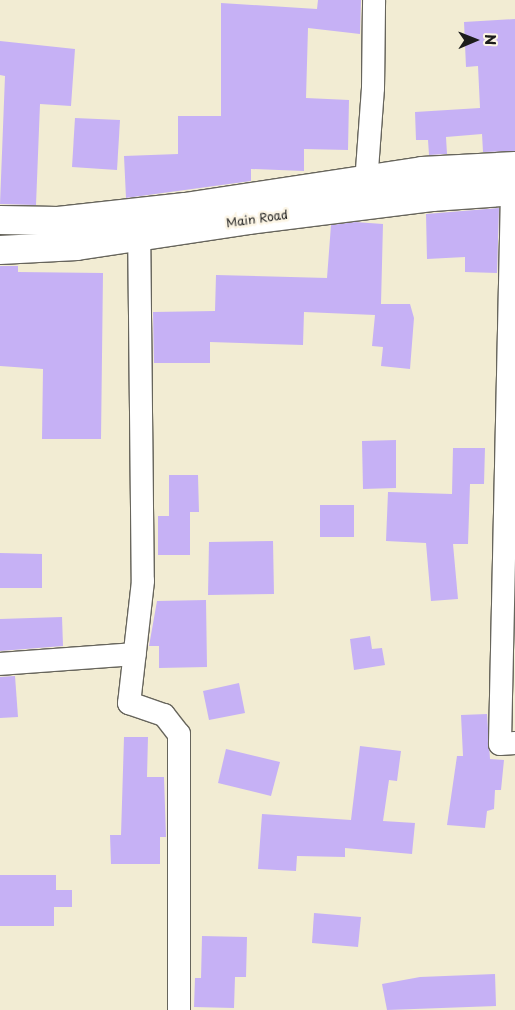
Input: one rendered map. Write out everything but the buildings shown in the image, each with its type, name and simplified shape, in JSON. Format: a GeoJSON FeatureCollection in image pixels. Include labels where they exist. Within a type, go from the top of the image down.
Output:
{"type":"FeatureCollection","features":[{"type":"Feature","properties":{"kind":"main road","name":"Main Road"},"geometry":{"type":"LineString","coordinates":[[0,220],[58,220],[139,224],[365,192],[422,171],[514,183]]}},
{"type":"Feature","properties":{"kind":"main road","name":"Main Road"},"geometry":{"type":"LineString","coordinates":[[0,250],[77,246],[139,224]]}},
{"type":"Feature","properties":{"kind":"street"},"geometry":{"type":"LineString","coordinates":[[365,192],[373,88],[374,0]]}},
{"type":"Feature","properties":{"kind":"street"},"geometry":{"type":"LineString","coordinates":[[514,183],[500,744],[515,743]]}},
{"type":"Feature","properties":{"kind":"street"},"geometry":{"type":"LineString","coordinates":[[139,224],[143,581],[129,704],[164,715],[180,734],[179,1010]]}},
{"type":"Feature","properties":{"kind":"street"},"geometry":{"type":"LineString","coordinates":[[0,664],[135,654]]}}]}
